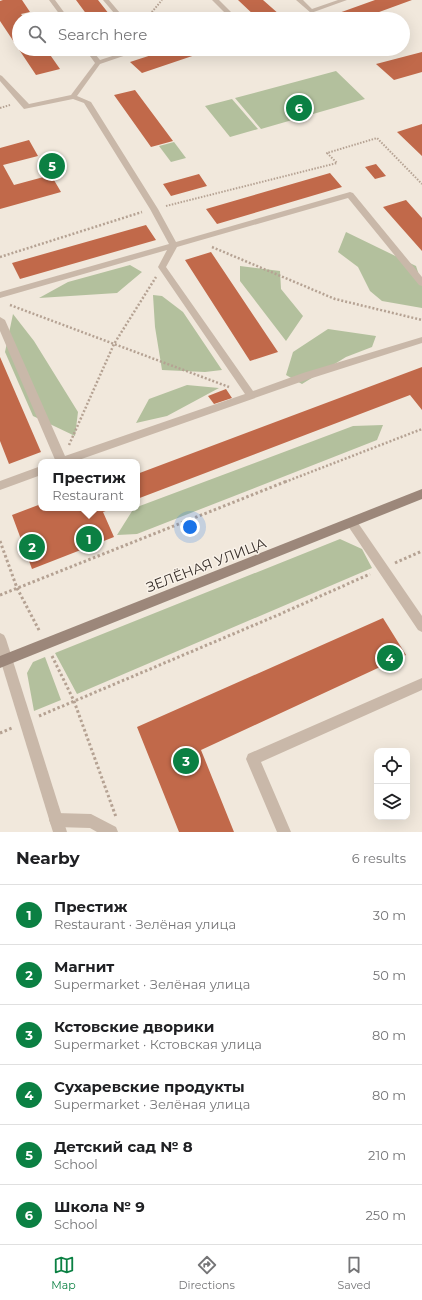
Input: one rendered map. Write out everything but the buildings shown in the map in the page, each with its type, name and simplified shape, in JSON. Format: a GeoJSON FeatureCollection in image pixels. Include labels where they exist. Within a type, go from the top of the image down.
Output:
{"type":"FeatureCollection","features":[{"type":"Feature","properties":{"kind":"main road","name":"ЗЕЛЁНАЯ УЛИЦА"},"geometry":{"type":"LineString","coordinates":[[4,661],[352,524],[422,494]]}},
{"type":"Feature","properties":{"kind":"street"},"geometry":{"type":"LineString","coordinates":[[52,0],[61,12]]}},
{"type":"Feature","properties":{"kind":"street"},"geometry":{"type":"LineString","coordinates":[[106,0],[116,12]]}},
{"type":"Feature","properties":{"kind":"street"},"geometry":{"type":"LineString","coordinates":[[215,0],[228,12]]}},
{"type":"Feature","properties":{"kind":"street"},"geometry":{"type":"LineString","coordinates":[[299,0],[311,11],[344,0]]}},
{"type":"Feature","properties":{"kind":"street"},"geometry":{"type":"LineString","coordinates":[[93,56],[98,63]]}},
{"type":"Feature","properties":{"kind":"street"},"geometry":{"type":"LineString","coordinates":[[73,97],[98,63],[120,56]]}},
{"type":"Feature","properties":{"kind":"street"},"geometry":{"type":"LineString","coordinates":[[0,77],[27,107],[73,97],[87,102],[154,209],[174,245]]}},
{"type":"Feature","properties":{"kind":"street"},"geometry":{"type":"LineString","coordinates":[[0,295],[350,195],[422,283]]}},
{"type":"Feature","properties":{"kind":"street"},"geometry":{"type":"LineString","coordinates":[[174,245],[162,266],[252,395]]}},
{"type":"Feature","properties":{"kind":"street"},"geometry":{"type":"LineString","coordinates":[[0,320],[60,459]]}},
{"type":"Feature","properties":{"kind":"street"},"geometry":{"type":"LineString","coordinates":[[70,459],[252,395],[422,340]]}},
{"type":"Feature","properties":{"kind":"street"},"geometry":{"type":"LineString","coordinates":[[0,486],[38,471]]}},
{"type":"Feature","properties":{"kind":"street"},"geometry":{"type":"LineString","coordinates":[[352,524],[422,626]]}},
{"type":"Feature","properties":{"kind":"street"},"geometry":{"type":"LineString","coordinates":[[0,639],[4,661],[26,722],[58,826],[91,821],[115,828]]}},
{"type":"Feature","properties":{"kind":"street"},"geometry":{"type":"LineString","coordinates":[[284,832],[253,760],[422,684]]}},
{"type":"Feature","properties":{"kind":"path"},"geometry":{"type":"LineString","coordinates":[[152,12],[162,0]]}},
{"type":"Feature","properties":{"kind":"path"},"geometry":{"type":"LineString","coordinates":[[0,257],[154,209],[337,163],[327,153],[377,138],[422,184]]}},
{"type":"Feature","properties":{"kind":"path"},"geometry":{"type":"LineString","coordinates":[[195,239],[335,300],[422,320]]}},
{"type":"Feature","properties":{"kind":"path"},"geometry":{"type":"LineString","coordinates":[[62,459],[114,344],[162,266]]}},
{"type":"Feature","properties":{"kind":"path"},"geometry":{"type":"LineString","coordinates":[[7,304],[252,395]]}},
{"type":"Feature","properties":{"kind":"path"},"geometry":{"type":"LineString","coordinates":[[0,594],[367,449],[422,429]]}},
{"type":"Feature","properties":{"kind":"path"},"geometry":{"type":"LineString","coordinates":[[0,541],[17,588],[74,701],[115,828]]}},
{"type":"Feature","properties":{"kind":"path"},"geometry":{"type":"LineString","coordinates":[[0,733],[278,615],[422,551]]}},
{"type":"Feature","properties":{"kind":"green space"},"geometry":{"type":"Polygon","coordinates":[[[336,71],[365,99],[261,129],[235,98],[336,71]]]}},
{"type":"Feature","properties":{"kind":"green space"},"geometry":{"type":"Polygon","coordinates":[[[232,99],[258,129],[230,137],[205,106],[232,99]]]}},
{"type":"Feature","properties":{"kind":"green space"},"geometry":{"type":"Polygon","coordinates":[[[174,142],[186,158],[171,162],[159,146],[174,142]]]}},
{"type":"Feature","properties":{"kind":"green space"},"geometry":{"type":"Polygon","coordinates":[[[346,232],[416,266],[422,284],[422,308],[382,301],[370,291],[358,267],[338,252],[346,232]]]}},
{"type":"Feature","properties":{"kind":"green space"},"geometry":{"type":"Polygon","coordinates":[[[130,265],[142,272],[117,293],[39,298],[68,282],[130,265]]]}},
{"type":"Feature","properties":{"kind":"green space"},"geometry":{"type":"Polygon","coordinates":[[[240,266],[280,271],[281,289],[303,316],[286,341],[240,281],[240,266]]]}},
{"type":"Feature","properties":{"kind":"green space"},"geometry":{"type":"Polygon","coordinates":[[[153,295],[162,296],[183,312],[222,370],[205,372],[162,370],[155,327],[153,295]]]}},
{"type":"Feature","properties":{"kind":"green space"},"geometry":{"type":"Polygon","coordinates":[[[13,314],[34,341],[78,412],[75,436],[33,416],[5,352],[13,314]]]}},
{"type":"Feature","properties":{"kind":"green space"},"geometry":{"type":"Polygon","coordinates":[[[328,329],[376,336],[372,347],[346,357],[302,384],[286,375],[293,352],[328,329]]]}},
{"type":"Feature","properties":{"kind":"green space"},"geometry":{"type":"Polygon","coordinates":[[[187,385],[219,388],[167,416],[136,423],[149,399],[187,385]]]}},
{"type":"Feature","properties":{"kind":"green space"},"geometry":{"type":"Polygon","coordinates":[[[383,425],[377,440],[137,534],[117,535],[132,511],[140,511],[140,506],[353,426],[383,425]]]}},
{"type":"Feature","properties":{"kind":"green space"},"geometry":{"type":"Polygon","coordinates":[[[340,539],[362,549],[372,568],[77,694],[55,653],[340,539]]]}},
{"type":"Feature","properties":{"kind":"green space"},"geometry":{"type":"Polygon","coordinates":[[[45,657],[61,700],[34,711],[27,673],[33,662],[45,657]]]}},
{"type":"Feature","properties":{"kind":"place","name":"Школа № 9"},"geometry":{"type":"Point","coordinates":[299,108]}},
{"type":"Feature","properties":{"kind":"place","name":"Детский сад № 8"},"geometry":{"type":"Point","coordinates":[52,166]}},
{"type":"Feature","properties":{"kind":"place","name":"Престиж"},"geometry":{"type":"Point","coordinates":[89,539]}},
{"type":"Feature","properties":{"kind":"place","name":"Магнит"},"geometry":{"type":"Point","coordinates":[32,547]}},
{"type":"Feature","properties":{"kind":"place","name":"Сухаревские продукты"},"geometry":{"type":"Point","coordinates":[390,658]}},
{"type":"Feature","properties":{"kind":"place","name":"Кстовские дворики"},"geometry":{"type":"Point","coordinates":[186,761]}}]}
